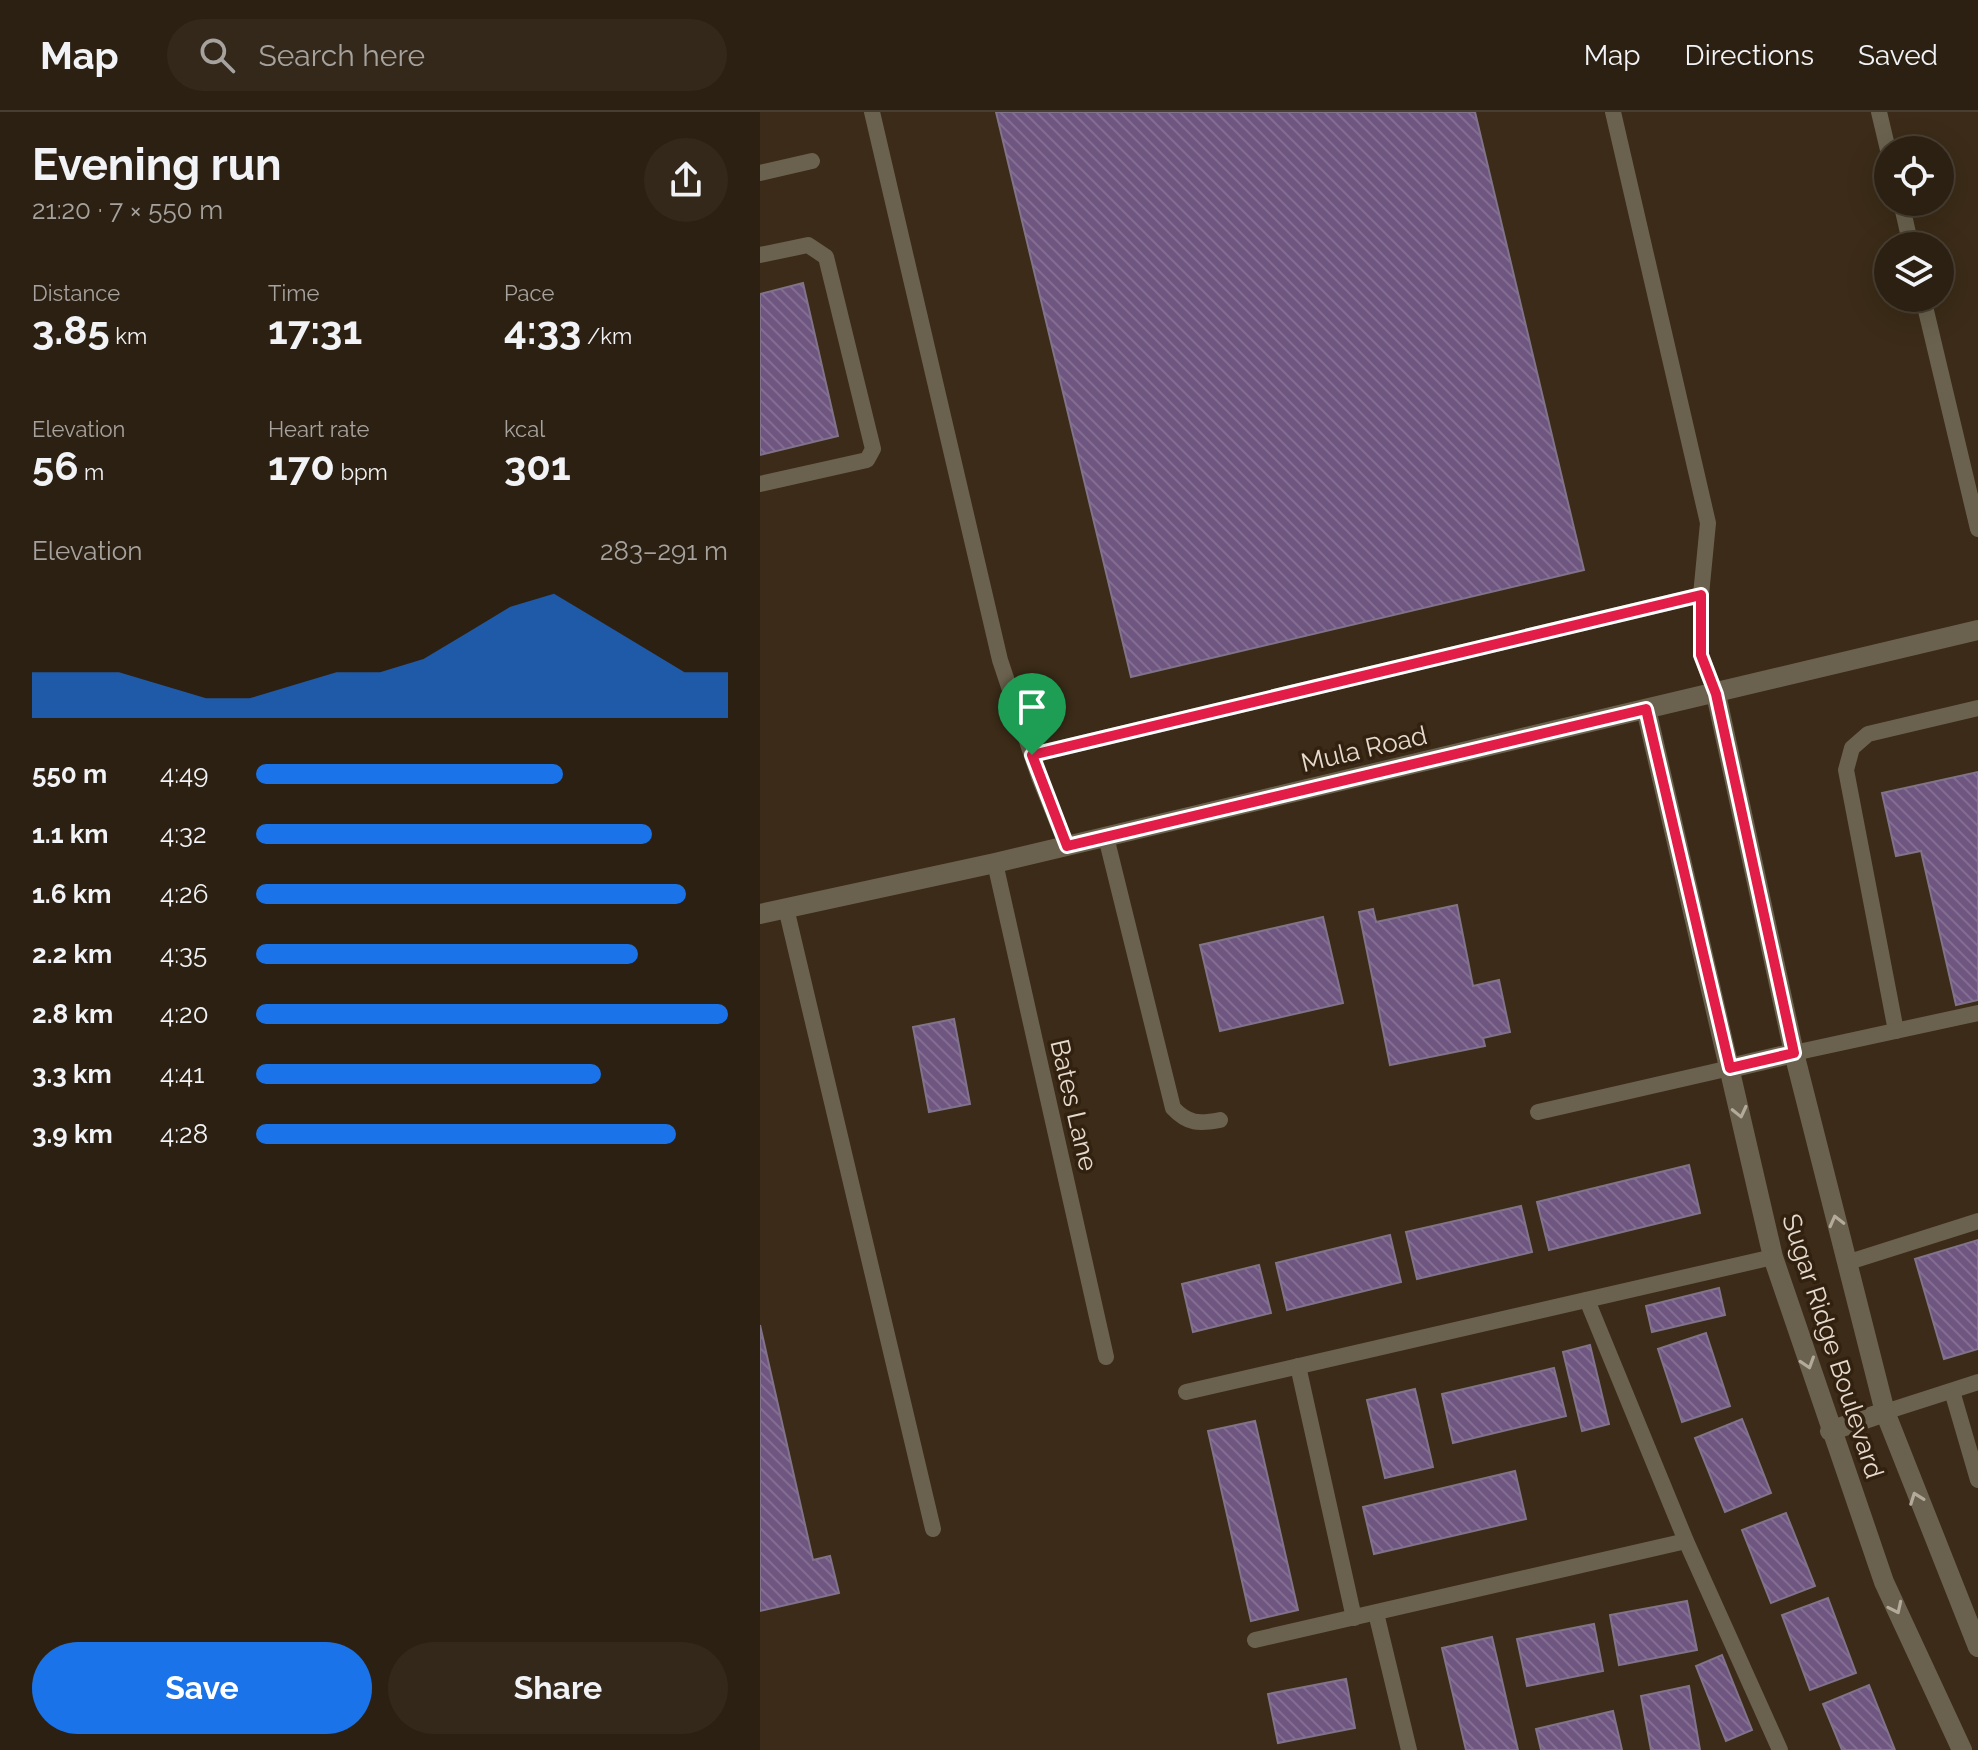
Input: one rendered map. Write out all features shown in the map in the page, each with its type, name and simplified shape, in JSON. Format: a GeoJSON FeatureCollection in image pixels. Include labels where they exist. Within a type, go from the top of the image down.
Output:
{"type":"FeatureCollection","features":[{"type":"Feature","properties":{"kind":"street","name":"Mula Road"},"geometry":{"type":"LineString","coordinates":[[760,914],[995,863],[1978,630]]}},
{"type":"Feature","properties":{"kind":"street","name":"Sugar Ridge Boulevard"},"geometry":{"type":"LineString","coordinates":[[1716,694],[1794,1053],[1885,1412],[1970,1605],[1978,1647]]}},
{"type":"Feature","properties":{"kind":"street","name":"Sugar Ridge Boulevard"},"geometry":{"type":"LineString","coordinates":[[1646,709],[1773,1257],[1884,1582],[1962,1750]]}},
{"type":"Feature","properties":{"kind":"street"},"geometry":{"type":"LineString","coordinates":[[1730,1068],[1794,1053]]}},
{"type":"Feature","properties":{"kind":"street"},"geometry":{"type":"LineString","coordinates":[[1830,1431],[1885,1412]]}},
{"type":"Feature","properties":{"kind":"lane"},"geometry":{"type":"LineString","coordinates":[[872,112],[1000,660],[1067,846]]}},
{"type":"Feature","properties":{"kind":"lane"},"geometry":{"type":"LineString","coordinates":[[1613,112],[1708,523],[1701,595],[1701,655],[1716,694]]}},
{"type":"Feature","properties":{"kind":"lane"},"geometry":{"type":"LineString","coordinates":[[1879,112],[1885,136]]}},
{"type":"Feature","properties":{"kind":"lane"},"geometry":{"type":"LineString","coordinates":[[760,173],[812,161]]}},
{"type":"Feature","properties":{"kind":"lane"},"geometry":{"type":"LineString","coordinates":[[760,255],[808,245],[826,257],[873,449],[867,460],[760,484]]}},
{"type":"Feature","properties":{"kind":"lane"},"geometry":{"type":"LineString","coordinates":[[1926,312],[1978,529]]}},
{"type":"Feature","properties":{"kind":"lane"},"geometry":{"type":"LineString","coordinates":[[1032,755],[1701,595]]}},
{"type":"Feature","properties":{"kind":"lane"},"geometry":{"type":"LineString","coordinates":[[1896,1031],[1846,770],[1852,748],[1868,734],[1978,708]]}},
{"type":"Feature","properties":{"kind":"lane"},"geometry":{"type":"LineString","coordinates":[[1106,837],[1173,1108],[1185,1120],[1201,1124],[1220,1120]]}},
{"type":"Feature","properties":{"kind":"lane","name":"Bates Lane"},"geometry":{"type":"LineString","coordinates":[[995,863],[1106,1357]]}},
{"type":"Feature","properties":{"kind":"lane"},"geometry":{"type":"LineString","coordinates":[[786,908],[933,1529]]}},
{"type":"Feature","properties":{"kind":"lane"},"geometry":{"type":"LineString","coordinates":[[1794,1053],[1978,1013]]}},
{"type":"Feature","properties":{"kind":"lane"},"geometry":{"type":"LineString","coordinates":[[1538,1112],[1730,1068]]}},
{"type":"Feature","properties":{"kind":"lane"},"geometry":{"type":"LineString","coordinates":[[1846,1263],[1978,1221]]}},
{"type":"Feature","properties":{"kind":"lane"},"geometry":{"type":"LineString","coordinates":[[1186,1392],[1773,1257]]}},
{"type":"Feature","properties":{"kind":"lane"},"geometry":{"type":"LineString","coordinates":[[1587,1300],[1686,1541],[1780,1750]]}},
{"type":"Feature","properties":{"kind":"lane"},"geometry":{"type":"LineString","coordinates":[[1298,1366],[1354,1618]]}},
{"type":"Feature","properties":{"kind":"lane"},"geometry":{"type":"LineString","coordinates":[[1885,1412],[1978,1382]]}},
{"type":"Feature","properties":{"kind":"lane"},"geometry":{"type":"LineString","coordinates":[[1952,1391],[1978,1480]]}},
{"type":"Feature","properties":{"kind":"lane"},"geometry":{"type":"LineString","coordinates":[[1255,1640],[1686,1541]]}},
{"type":"Feature","properties":{"kind":"lane"},"geometry":{"type":"LineString","coordinates":[[1376,1613],[1409,1750]]}},
{"type":"Feature","properties":{"kind":"building"},"geometry":{"type":"Polygon","coordinates":[[[996,112],[1475,112],[1584,570],[1131,677],[996,112]]]}},
{"type":"Feature","properties":{"kind":"building"},"geometry":{"type":"Polygon","coordinates":[[[803,283],[838,436],[760,455],[760,294],[803,283]]]}},
{"type":"Feature","properties":{"kind":"building"},"geometry":{"type":"Polygon","coordinates":[[[1978,772],[1978,1000],[1956,1005],[1921,851],[1896,856],[1882,793],[1978,772]]]}},
{"type":"Feature","properties":{"kind":"building"},"geometry":{"type":"Polygon","coordinates":[[[1457,905],[1473,986],[1499,980],[1510,1032],[1483,1038],[1485,1046],[1390,1065],[1359,912],[1373,909],[1376,922],[1457,905]]]}},
{"type":"Feature","properties":{"kind":"building"},"geometry":{"type":"Polygon","coordinates":[[[1323,917],[1343,1003],[1220,1031],[1200,945],[1323,917]]]}},
{"type":"Feature","properties":{"kind":"building"},"geometry":{"type":"Polygon","coordinates":[[[954,1019],[970,1104],[929,1112],[913,1027],[954,1019]]]}},
{"type":"Feature","properties":{"kind":"building"},"geometry":{"type":"Polygon","coordinates":[[[1689,1165],[1700,1213],[1549,1250],[1537,1202],[1689,1165]]]}},
{"type":"Feature","properties":{"kind":"building"},"geometry":{"type":"Polygon","coordinates":[[[1521,1206],[1532,1252],[1417,1279],[1406,1232],[1521,1206]]]}},
{"type":"Feature","properties":{"kind":"building"},"geometry":{"type":"Polygon","coordinates":[[[1390,1235],[1401,1282],[1287,1310],[1276,1263],[1390,1235]]]}},
{"type":"Feature","properties":{"kind":"building"},"geometry":{"type":"Polygon","coordinates":[[[1978,1240],[1978,1349],[1944,1359],[1915,1259],[1978,1240]]]}},
{"type":"Feature","properties":{"kind":"building"},"geometry":{"type":"Polygon","coordinates":[[[1259,1265],[1271,1313],[1193,1332],[1182,1284],[1259,1265]]]}},
{"type":"Feature","properties":{"kind":"building"},"geometry":{"type":"Polygon","coordinates":[[[1719,1288],[1725,1315],[1652,1332],[1646,1306],[1719,1288]]]}},
{"type":"Feature","properties":{"kind":"building"},"geometry":{"type":"Polygon","coordinates":[[[760,1325],[813,1560],[830,1556],[839,1593],[760,1611],[760,1325]]]}},
{"type":"Feature","properties":{"kind":"building"},"geometry":{"type":"Polygon","coordinates":[[[1706,1333],[1730,1406],[1682,1422],[1658,1349],[1706,1333]]]}},
{"type":"Feature","properties":{"kind":"building"},"geometry":{"type":"Polygon","coordinates":[[[1590,1345],[1609,1424],[1582,1431],[1563,1352],[1590,1345]]]}},
{"type":"Feature","properties":{"kind":"building"},"geometry":{"type":"Polygon","coordinates":[[[1554,1368],[1566,1416],[1453,1443],[1442,1394],[1554,1368]]]}},
{"type":"Feature","properties":{"kind":"building"},"geometry":{"type":"Polygon","coordinates":[[[1415,1389],[1433,1467],[1385,1478],[1367,1400],[1415,1389]]]}},
{"type":"Feature","properties":{"kind":"building"},"geometry":{"type":"Polygon","coordinates":[[[1742,1419],[1771,1493],[1725,1512],[1695,1438],[1742,1419]]]}},
{"type":"Feature","properties":{"kind":"building"},"geometry":{"type":"Polygon","coordinates":[[[1255,1421],[1298,1610],[1251,1621],[1208,1431],[1255,1421]]]}},
{"type":"Feature","properties":{"kind":"building"},"geometry":{"type":"Polygon","coordinates":[[[1515,1471],[1526,1519],[1374,1554],[1363,1507],[1515,1471]]]}},
{"type":"Feature","properties":{"kind":"building"},"geometry":{"type":"Polygon","coordinates":[[[1786,1513],[1815,1586],[1771,1603],[1742,1530],[1786,1513]]]}},
{"type":"Feature","properties":{"kind":"building"},"geometry":{"type":"Polygon","coordinates":[[[1828,1598],[1856,1673],[1810,1690],[1782,1615],[1828,1598]]]}},
{"type":"Feature","properties":{"kind":"building"},"geometry":{"type":"Polygon","coordinates":[[[1687,1601],[1697,1650],[1619,1665],[1610,1615],[1687,1601]]]}},
{"type":"Feature","properties":{"kind":"building"},"geometry":{"type":"Polygon","coordinates":[[[1594,1624],[1603,1671],[1527,1686],[1517,1639],[1594,1624]]]}},
{"type":"Feature","properties":{"kind":"building"},"geometry":{"type":"Polygon","coordinates":[[[1492,1637],[1518,1750],[1466,1750],[1442,1648],[1492,1637]]]}},
{"type":"Feature","properties":{"kind":"building"},"geometry":{"type":"Polygon","coordinates":[[[1722,1655],[1752,1730],[1726,1741],[1696,1666],[1722,1655]]]}},
{"type":"Feature","properties":{"kind":"building"},"geometry":{"type":"Polygon","coordinates":[[[1346,1679],[1355,1728],[1278,1743],[1268,1694],[1346,1679]]]}},
{"type":"Feature","properties":{"kind":"building"},"geometry":{"type":"Polygon","coordinates":[[[1869,1685],[1895,1750],[1842,1750],[1823,1704],[1869,1685]]]}},
{"type":"Feature","properties":{"kind":"building"},"geometry":{"type":"Polygon","coordinates":[[[1689,1686],[1700,1750],[1651,1750],[1641,1696],[1689,1686]]]}},
{"type":"Feature","properties":{"kind":"building"},"geometry":{"type":"Polygon","coordinates":[[[1613,1711],[1622,1750],[1541,1750],[1536,1729],[1613,1711]]]}},
{"type":"Feature","properties":{"kind":"route"},"geometry":{"type":"LineString","coordinates":[[1701,595],[1701,655],[1716,694],[1794,1053],[1730,1068],[1646,709],[1067,846],[1032,755],[1701,595]]}}]}
